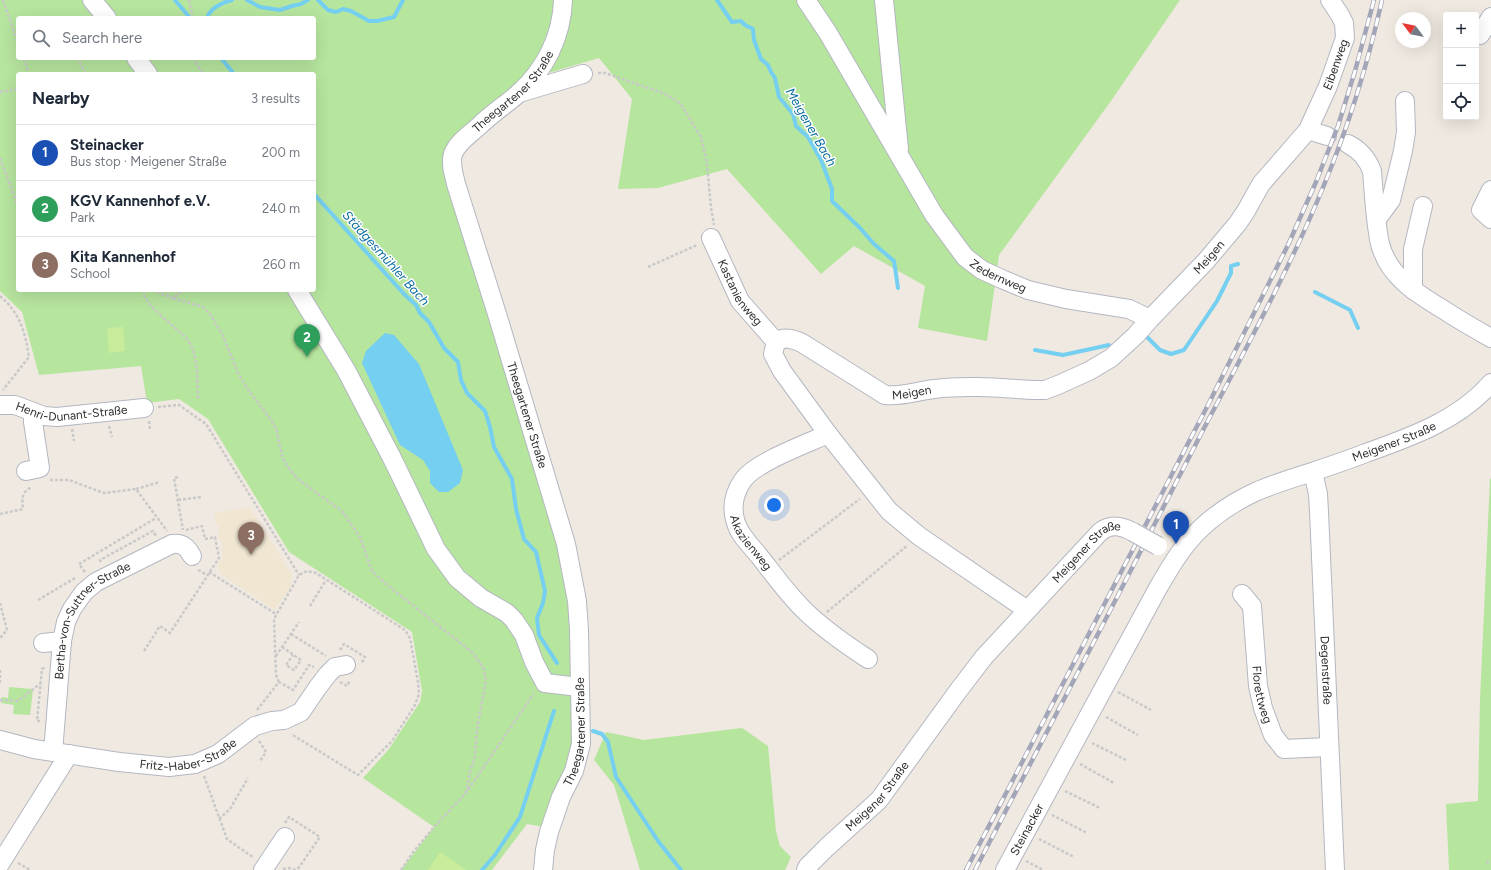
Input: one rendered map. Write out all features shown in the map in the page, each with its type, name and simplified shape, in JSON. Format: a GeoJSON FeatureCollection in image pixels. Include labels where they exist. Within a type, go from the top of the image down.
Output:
{"type":"FeatureCollection","features":[{"type":"Feature","properties":{"kind":"street"},"geometry":{"type":"LineString","coordinates":[[92,0],[105,16]]}},
{"type":"Feature","properties":{"kind":"street","name":"Theegartener Straße"},"geometry":{"type":"LineString","coordinates":[[543,870],[549,832],[561,797],[574,771],[581,744],[577,601],[566,544],[453,172],[452,158],[453,152],[460,143],[488,117],[518,93],[538,71],[553,45],[561,17],[563,0]]}},
{"type":"Feature","properties":{"kind":"street","name":"Zedernweg"},"geometry":{"type":"LineString","coordinates":[[806,0],[828,33],[934,215],[965,257],[982,270],[1028,290],[1066,299],[1130,309],[1150,318]]}},
{"type":"Feature","properties":{"kind":"street","name":"Zedernweg"},"geometry":{"type":"LineString","coordinates":[[884,0],[900,156]]}},
{"type":"Feature","properties":{"kind":"street","name":"Eibenweg"},"geometry":{"type":"LineString","coordinates":[[1308,130],[1328,86],[1344,45],[1344,23],[1330,0]]}},
{"type":"Feature","properties":{"kind":"street"},"geometry":{"type":"LineString","coordinates":[[1480,35],[1491,17]]}},
{"type":"Feature","properties":{"kind":"street"},"geometry":{"type":"LineString","coordinates":[[138,60],[146,72]]}},
{"type":"Feature","properties":{"kind":"street"},"geometry":{"type":"LineString","coordinates":[[518,93],[583,74]]}},
{"type":"Feature","properties":{"kind":"street"},"geometry":{"type":"LineString","coordinates":[[1377,219],[1391,200],[1401,158],[1406,132],[1405,101]]}},
{"type":"Feature","properties":{"kind":"street"},"geometry":{"type":"LineString","coordinates":[[1308,130],[1328,136]]}},
{"type":"Feature","properties":{"kind":"street","name":"Meigen"},"geometry":{"type":"LineString","coordinates":[[776,342],[787,338],[802,343],[885,395],[900,395],[934,389],[954,388],[1045,390],[1058,385],[1111,358],[1136,335],[1150,318],[1206,261],[1238,222],[1261,184],[1308,130]]}},
{"type":"Feature","properties":{"kind":"street"},"geometry":{"type":"LineString","coordinates":[[1348,144],[1360,152],[1369,163],[1372,171],[1380,244],[1384,256],[1396,275],[1413,290],[1491,338]]}},
{"type":"Feature","properties":{"kind":"street"},"geometry":{"type":"LineString","coordinates":[[1491,190],[1481,210],[1491,219]]}},
{"type":"Feature","properties":{"kind":"street"},"geometry":{"type":"LineString","coordinates":[[1413,290],[1413,248],[1423,206]]}},
{"type":"Feature","properties":{"kind":"street","name":"Kastanienweg"},"geometry":{"type":"LineString","coordinates":[[711,238],[740,301],[776,342]]}},
{"type":"Feature","properties":{"kind":"street"},"geometry":{"type":"LineString","coordinates":[[298,292],[346,370],[393,460],[436,549],[457,578],[481,598],[507,613],[514,620],[524,635],[534,662],[544,682],[579,687]]}},
{"type":"Feature","properties":{"kind":"street"},"geometry":{"type":"LineString","coordinates":[[776,342],[773,354],[782,371],[828,434],[894,516],[919,536],[1027,610]]}},
{"type":"Feature","properties":{"kind":"street","name":"Meigener Straße"},"geometry":{"type":"LineString","coordinates":[[806,870],[808,866],[826,848],[879,800],[958,691],[984,658],[1103,529],[1115,526],[1125,528],[1176,557],[1182,548],[1208,522],[1237,502],[1266,486],[1313,472],[1421,433],[1460,410],[1482,393],[1491,383]]}},
{"type":"Feature","properties":{"kind":"street","name":"Henri-Dunant-Straße"},"geometry":{"type":"LineString","coordinates":[[0,405],[15,405],[44,416],[57,417],[144,408]]}},
{"type":"Feature","properties":{"kind":"street"},"geometry":{"type":"LineString","coordinates":[[31,478],[40,468],[33,422],[33,412]]}},
{"type":"Feature","properties":{"kind":"street","name":"Akazienweg"},"geometry":{"type":"LineString","coordinates":[[828,434],[761,465],[750,473],[741,483],[735,496],[734,517],[740,532],[803,609],[829,632],[868,659]]}},
{"type":"Feature","properties":{"kind":"street","name":"Degenstraße"},"geometry":{"type":"LineString","coordinates":[[1313,472],[1318,494],[1319,512],[1335,870]]}},
{"type":"Feature","properties":{"kind":"street","name":"Bertha-von-Suttner-Straße"},"geometry":{"type":"LineString","coordinates":[[61,753],[61,649],[66,622],[72,609],[84,592],[96,582],[172,544],[179,543],[184,545],[193,562]]}},
{"type":"Feature","properties":{"kind":"street","name":"Steinacker"},"geometry":{"type":"LineString","coordinates":[[1005,870],[1176,557]]}},
{"type":"Feature","properties":{"kind":"street","name":"Florettweg"},"geometry":{"type":"LineString","coordinates":[[1242,594],[1252,606],[1258,686],[1263,708],[1273,735],[1284,749],[1329,747]]}},
{"type":"Feature","properties":{"kind":"street"},"geometry":{"type":"LineString","coordinates":[[43,643],[61,649]]}},
{"type":"Feature","properties":{"kind":"street","name":"Fritz-Haber-Straße"},"geometry":{"type":"LineString","coordinates":[[0,740],[34,749],[154,766],[169,767],[195,764],[218,754],[255,726],[272,721],[284,720],[301,712],[318,687],[335,667],[349,666]]}},
{"type":"Feature","properties":{"kind":"street"},"geometry":{"type":"LineString","coordinates":[[11,870],[0,864],[61,753]]}},
{"type":"Feature","properties":{"kind":"street"},"geometry":{"type":"LineString","coordinates":[[262,866],[285,837]]}},
{"type":"Feature","properties":{"kind":"path"},"geometry":{"type":"LineString","coordinates":[[189,0],[191,16]]}},
{"type":"Feature","properties":{"kind":"path"},"geometry":{"type":"LineString","coordinates":[[2,1],[16,38]]}},
{"type":"Feature","properties":{"kind":"path"},"geometry":{"type":"LineString","coordinates":[[25,60],[28,72]]}},
{"type":"Feature","properties":{"kind":"path"},"geometry":{"type":"LineString","coordinates":[[78,60],[85,72]]}},
{"type":"Feature","properties":{"kind":"path"},"geometry":{"type":"LineString","coordinates":[[194,60],[202,72]]}},
{"type":"Feature","properties":{"kind":"path"},"geometry":{"type":"LineString","coordinates":[[583,74],[605,73],[663,93],[676,100],[682,106],[701,137],[705,151],[714,225],[711,238],[648,267]]}},
{"type":"Feature","properties":{"kind":"path"},"geometry":{"type":"LineString","coordinates":[[0,92],[16,89]]}},
{"type":"Feature","properties":{"kind":"path"},"geometry":{"type":"LineString","coordinates":[[0,158],[16,201]]}},
{"type":"Feature","properties":{"kind":"path"},"geometry":{"type":"LineString","coordinates":[[142,292],[143,296],[165,320],[187,339],[192,348],[196,363],[198,398]]}},
{"type":"Feature","properties":{"kind":"path"},"geometry":{"type":"LineString","coordinates":[[157,292],[203,307],[210,314],[222,334],[238,373],[249,391],[272,421],[276,429],[283,459],[286,464],[299,480],[342,512],[360,537],[372,571],[387,585],[472,652],[484,667],[486,680],[477,729],[475,756],[466,793]]}},
{"type":"Feature","properties":{"kind":"path"},"geometry":{"type":"LineString","coordinates":[[173,298],[181,292]]}},
{"type":"Feature","properties":{"kind":"path"},"geometry":{"type":"LineString","coordinates":[[0,296],[10,304],[19,318],[29,357],[0,393]]}},
{"type":"Feature","properties":{"kind":"path"},"geometry":{"type":"LineString","coordinates":[[144,408],[179,405],[206,424],[299,575]]}},
{"type":"Feature","properties":{"kind":"path"},"geometry":{"type":"LineString","coordinates":[[178,477],[174,478],[183,531]]}},
{"type":"Feature","properties":{"kind":"path"},"geometry":{"type":"LineString","coordinates":[[0,514],[23,509],[22,498],[24,492],[29,488],[31,478]]}},
{"type":"Feature","properties":{"kind":"path"},"geometry":{"type":"LineString","coordinates":[[44,482],[51,480],[69,480],[104,493],[136,489],[160,482]]}},
{"type":"Feature","properties":{"kind":"path"},"geometry":{"type":"LineString","coordinates":[[136,489],[156,518],[168,532]]}},
{"type":"Feature","properties":{"kind":"path","name":"Akazienweg"},"geometry":{"type":"LineString","coordinates":[[784,556],[872,490]]}},
{"type":"Feature","properties":{"kind":"path"},"geometry":{"type":"LineString","coordinates":[[178,500],[201,497]]}},
{"type":"Feature","properties":{"kind":"path"},"geometry":{"type":"LineString","coordinates":[[85,572],[79,564],[156,518]]}},
{"type":"Feature","properties":{"kind":"path"},"geometry":{"type":"LineString","coordinates":[[144,651],[160,626],[170,633],[219,558],[217,537],[205,539],[202,526],[183,531],[178,534]]}},
{"type":"Feature","properties":{"kind":"path"},"geometry":{"type":"LineString","coordinates":[[835,606],[919,536]]}},
{"type":"Feature","properties":{"kind":"path"},"geometry":{"type":"LineString","coordinates":[[193,562],[207,576]]}},
{"type":"Feature","properties":{"kind":"path"},"geometry":{"type":"LineString","coordinates":[[293,735],[358,775],[392,741],[416,705],[419,694],[418,682],[409,634],[326,580],[307,571],[299,575],[274,619],[276,675],[279,682],[293,690],[309,665],[319,670]]}},
{"type":"Feature","properties":{"kind":"path"},"geometry":{"type":"LineString","coordinates":[[209,572],[276,614]]}},
{"type":"Feature","properties":{"kind":"path"},"geometry":{"type":"LineString","coordinates":[[38,600],[78,576]]}},
{"type":"Feature","properties":{"kind":"path"},"geometry":{"type":"LineString","coordinates":[[310,606],[326,580]]}},
{"type":"Feature","properties":{"kind":"path"},"geometry":{"type":"LineString","coordinates":[[0,603],[7,630],[0,638]]}},
{"type":"Feature","properties":{"kind":"path"},"geometry":{"type":"LineString","coordinates":[[276,656],[299,622]]}},
{"type":"Feature","properties":{"kind":"path"},"geometry":{"type":"LineString","coordinates":[[291,634],[327,656]]}},
{"type":"Feature","properties":{"kind":"path"},"geometry":{"type":"LineString","coordinates":[[337,680],[347,686],[349,666],[344,644],[365,657],[349,666]]}},
{"type":"Feature","properties":{"kind":"path"},"geometry":{"type":"LineString","coordinates":[[282,647],[301,660],[294,670],[286,665],[293,655]]}},
{"type":"Feature","properties":{"kind":"path"},"geometry":{"type":"LineString","coordinates":[[45,722],[37,721],[42,669],[61,649]]}},
{"type":"Feature","properties":{"kind":"path"},"geometry":{"type":"LineString","coordinates":[[0,670],[0,685]]}},
{"type":"Feature","properties":{"kind":"path"},"geometry":{"type":"LineString","coordinates":[[252,715],[279,682]]}},
{"type":"Feature","properties":{"kind":"path"},"geometry":{"type":"LineString","coordinates":[[401,870],[414,851],[434,827],[466,793],[526,704],[544,682]]}},
{"type":"Feature","properties":{"kind":"path"},"geometry":{"type":"LineString","coordinates":[[0,700],[18,701],[40,684]]}},
{"type":"Feature","properties":{"kind":"path"},"geometry":{"type":"LineString","coordinates":[[1116,691],[1151,710]]}},
{"type":"Feature","properties":{"kind":"path"},"geometry":{"type":"LineString","coordinates":[[1102,714],[1138,735]]}},
{"type":"Feature","properties":{"kind":"path"},"geometry":{"type":"LineString","coordinates":[[1088,740],[1126,760]]}},
{"type":"Feature","properties":{"kind":"path"},"geometry":{"type":"LineString","coordinates":[[260,761],[266,752]]}},
{"type":"Feature","properties":{"kind":"path"},"geometry":{"type":"LineString","coordinates":[[1076,762],[1114,783]]}},
{"type":"Feature","properties":{"kind":"path"},"geometry":{"type":"LineString","coordinates":[[201,770],[227,840],[262,866]]}},
{"type":"Feature","properties":{"kind":"path"},"geometry":{"type":"LineString","coordinates":[[219,819],[230,809],[248,778]]}},
{"type":"Feature","properties":{"kind":"path"},"geometry":{"type":"LineString","coordinates":[[1062,789],[1100,808]]}},
{"type":"Feature","properties":{"kind":"path"},"geometry":{"type":"LineString","coordinates":[[1048,813],[1087,833]]}},
{"type":"Feature","properties":{"kind":"path"},"geometry":{"type":"LineString","coordinates":[[1035,837],[1074,857]]}},
{"type":"Feature","properties":{"kind":"path"},"geometry":{"type":"LineString","coordinates":[[1023,859],[1043,870]]}},
{"type":"Feature","properties":{"kind":"path"},"geometry":{"type":"LineString","coordinates":[[1486,862],[1491,861]]}},
{"type":"Feature","properties":{"kind":"path"},"geometry":{"type":"LineString","coordinates":[[278,870],[289,868],[296,870]]}},
{"type":"Feature","properties":{"kind":"shaded area"},"geometry":{"type":"Polygon","coordinates":[[[250,507],[292,575],[290,587],[275,610],[219,573],[218,562],[223,561],[221,549],[223,548],[221,539],[219,540],[218,533],[220,533],[218,524],[216,525],[214,513],[250,507]]]}},
{"type":"Feature","properties":{"kind":"green space"},"geometry":{"type":"Polygon","coordinates":[[[0,0],[555,0],[554,15],[545,48],[523,82],[447,146],[555,526],[570,600],[577,736],[570,767],[544,827],[527,824],[492,870],[401,870],[434,827],[363,778],[389,749],[420,702],[422,691],[412,632],[289,552],[208,419],[179,399],[147,403],[141,366],[39,375],[22,312],[0,291],[0,0]]]}},
{"type":"Feature","properties":{"kind":"green space"},"geometry":{"type":"Polygon","coordinates":[[[572,0],[1180,0],[1111,101],[999,255],[987,341],[918,328],[925,286],[854,246],[821,274],[727,169],[658,188],[618,189],[632,99],[599,58],[542,75],[562,45],[572,12],[572,0]]]}},
{"type":"Feature","properties":{"kind":"green space"},"geometry":{"type":"Polygon","coordinates":[[[123,327],[125,351],[109,353],[107,328],[123,327]]]}},
{"type":"Feature","properties":{"kind":"green space"},"geometry":{"type":"Polygon","coordinates":[[[1490,478],[1491,870],[1449,870],[1446,804],[1478,801],[1480,700],[1490,478]]]}},
{"type":"Feature","properties":{"kind":"green space"},"geometry":{"type":"Polygon","coordinates":[[[9,687],[33,689],[30,715],[13,714],[14,705],[1,703],[2,697],[8,698],[9,687]]]}},
{"type":"Feature","properties":{"kind":"green space"},"geometry":{"type":"Polygon","coordinates":[[[742,728],[768,746],[776,831],[780,846],[791,857],[785,870],[640,870],[614,785],[594,760],[606,732],[644,740],[742,728]]]}},
{"type":"Feature","properties":{"kind":"green space"},"geometry":{"type":"Polygon","coordinates":[[[440,852],[466,870],[428,870],[440,852]]]}},
{"type":"Feature","properties":{"kind":"water"},"geometry":{"type":"Polygon","coordinates":[[[385,333],[394,335],[419,364],[463,470],[460,483],[448,492],[439,492],[430,483],[430,471],[423,460],[400,445],[362,363],[366,351],[385,333]]]}},
{"type":"Feature","properties":{"kind":"waterway","name":"Städgesmühler Bach"},"geometry":{"type":"LineString","coordinates":[[175,0],[188,16]]}},
{"type":"Feature","properties":{"kind":"waterway"},"geometry":{"type":"LineString","coordinates":[[208,16],[214,8],[232,0]]}},
{"type":"Feature","properties":{"kind":"waterway","name":"Meigener Bach"},"geometry":{"type":"LineString","coordinates":[[247,0],[260,7],[280,10],[301,4],[308,0]]}},
{"type":"Feature","properties":{"kind":"waterway","name":"Meigener Bach"},"geometry":{"type":"LineString","coordinates":[[318,0],[328,10],[336,12],[343,9],[351,11],[369,21],[377,21],[394,17],[403,0]]}},
{"type":"Feature","properties":{"kind":"waterway","name":"Meigener Bach"},"geometry":{"type":"LineString","coordinates":[[717,0],[732,22],[741,21],[753,29],[754,40],[761,59],[768,65],[775,78],[779,97],[793,114],[796,126],[808,137],[821,160],[832,189],[832,201],[874,244],[894,261],[898,288]]}},
{"type":"Feature","properties":{"kind":"waterway","name":"Städgesmühler Bach"},"geometry":{"type":"LineString","coordinates":[[223,60],[232,72]]}},
{"type":"Feature","properties":{"kind":"waterway","name":"Städgesmühler Bach"},"geometry":{"type":"LineString","coordinates":[[316,196],[404,294],[416,305],[420,313],[429,322],[444,348],[458,362],[461,380],[467,393],[485,411],[494,447],[512,479],[516,509],[524,539],[536,552],[545,591],[543,603],[537,618],[539,635],[557,663]]}},
{"type":"Feature","properties":{"kind":"waterway","name":"Meigener Bach"},"geometry":{"type":"LineString","coordinates":[[1146,336],[1160,350],[1171,354],[1184,350],[1217,301],[1231,273],[1231,266],[1238,264]]}},
{"type":"Feature","properties":{"kind":"waterway","name":"Meigener Bach"},"geometry":{"type":"LineString","coordinates":[[1315,292],[1350,310],[1358,328]]}},
{"type":"Feature","properties":{"kind":"waterway","name":"Meigener Bach"},"geometry":{"type":"LineString","coordinates":[[1035,350],[1063,355],[1109,345]]}},
{"type":"Feature","properties":{"kind":"waterway","name":"Städgesmühler Bach"},"geometry":{"type":"LineString","coordinates":[[482,870],[495,855],[520,817],[554,711]]}},
{"type":"Feature","properties":{"kind":"waterway"},"geometry":{"type":"LineString","coordinates":[[593,731],[602,734],[608,742],[616,777],[658,841],[681,870]]}},
{"type":"Feature","properties":{"kind":"railway"},"geometry":{"type":"LineString","coordinates":[[966,870],[1208,405],[1288,245],[1316,182],[1338,126],[1355,71],[1374,0]]}},
{"type":"Feature","properties":{"kind":"railway"},"geometry":{"type":"LineString","coordinates":[[975,870],[1265,312],[1296,249],[1324,185],[1350,117],[1371,47],[1382,0]]}},
{"type":"Feature","properties":{"kind":"place","name":"KGV Kannenhof e.V."},"geometry":{"type":"Point","coordinates":[307,357]}},
{"type":"Feature","properties":{"kind":"place","name":"Steinacker"},"geometry":{"type":"Point","coordinates":[1176,544]}},
{"type":"Feature","properties":{"kind":"place","name":"Kita Kannenhof"},"geometry":{"type":"Point","coordinates":[251,555]}}]}
